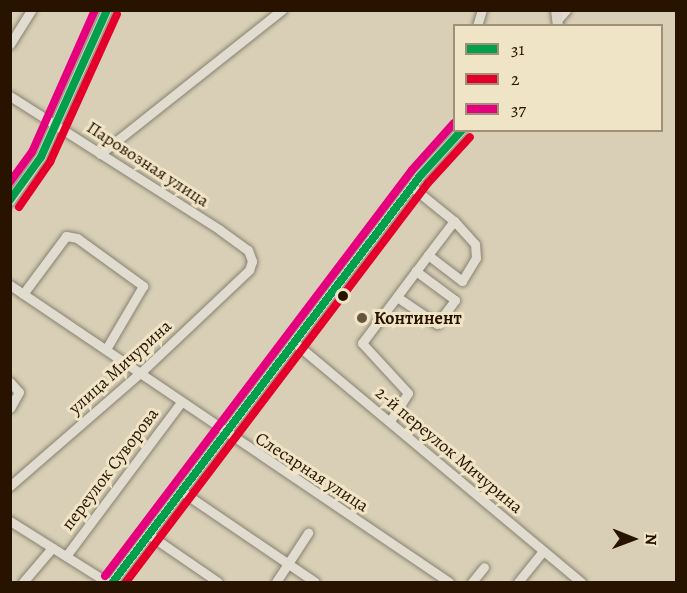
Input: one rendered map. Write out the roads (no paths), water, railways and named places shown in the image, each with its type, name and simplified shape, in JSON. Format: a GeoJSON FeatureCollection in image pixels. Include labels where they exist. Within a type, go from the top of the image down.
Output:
{"type":"FeatureCollection","features":[{"type":"Feature","properties":{"kind":"main road"},"geometry":{"type":"LineString","coordinates":[[10,201],[57,123],[107,10]]}},
{"type":"Feature","properties":{"kind":"main road"},"geometry":{"type":"LineString","coordinates":[[114,582],[184,493],[412,187],[460,132]]}},
{"type":"Feature","properties":{"kind":"street"},"geometry":{"type":"LineString","coordinates":[[10,44],[31,10]]}},
{"type":"Feature","properties":{"kind":"street"},"geometry":{"type":"LineString","coordinates":[[100,154],[282,10]]}},
{"type":"Feature","properties":{"kind":"street","name":"Паровозная улица"},"geometry":{"type":"LineString","coordinates":[[10,96],[57,123],[100,154],[248,250],[249,270]]}},
{"type":"Feature","properties":{"kind":"street"},"geometry":{"type":"LineString","coordinates":[[412,187],[454,221],[475,244],[473,266],[462,281],[428,255]]}},
{"type":"Feature","properties":{"kind":"street"},"geometry":{"type":"LineString","coordinates":[[390,421],[408,393],[362,343],[454,221]]}},
{"type":"Feature","properties":{"kind":"street"},"geometry":{"type":"LineString","coordinates":[[23,294],[66,236],[77,238],[143,286],[106,349]]}},
{"type":"Feature","properties":{"kind":"street","name":"улица Мичурина"},"geometry":{"type":"LineString","coordinates":[[10,486],[141,372],[249,270]]}},
{"type":"Feature","properties":{"kind":"street"},"geometry":{"type":"LineString","coordinates":[[397,297],[437,324],[455,300],[416,271]]}},
{"type":"Feature","properties":{"kind":"street","name":"Слесарная улица"},"geometry":{"type":"LineString","coordinates":[[10,285],[141,372],[226,435],[449,582]]}},
{"type":"Feature","properties":{"kind":"street","name":"2-й переулок Мичурина"},"geometry":{"type":"LineString","coordinates":[[296,343],[581,582]]}},
{"type":"Feature","properties":{"kind":"street"},"geometry":{"type":"LineString","coordinates":[[10,382],[19,392],[10,408]]}},
{"type":"Feature","properties":{"kind":"street","name":"переулок Суворова"},"geometry":{"type":"LineString","coordinates":[[66,556],[181,402]]}},
{"type":"Feature","properties":{"kind":"street"},"geometry":{"type":"LineString","coordinates":[[184,493],[315,582]]}},
{"type":"Feature","properties":{"kind":"street"},"geometry":{"type":"LineString","coordinates":[[10,521],[107,582]]}},
{"type":"Feature","properties":{"kind":"street"},"geometry":{"type":"LineString","coordinates":[[276,582],[308,533]]}},
{"type":"Feature","properties":{"kind":"street"},"geometry":{"type":"LineString","coordinates":[[151,536],[218,582]]}},
{"type":"Feature","properties":{"kind":"street","name":"переулок Суворова"},"geometry":{"type":"LineString","coordinates":[[23,582],[52,548]]}},
{"type":"Feature","properties":{"kind":"street"},"geometry":{"type":"LineString","coordinates":[[518,582],[543,551]]}},
{"type":"Feature","properties":{"kind":"street"},"geometry":{"type":"LineString","coordinates":[[472,582],[484,567]]}},
{"type":"Feature","properties":{"kind":"place","name":"Континент"},"geometry":{"type":"Point","coordinates":[362,318]}}]}
